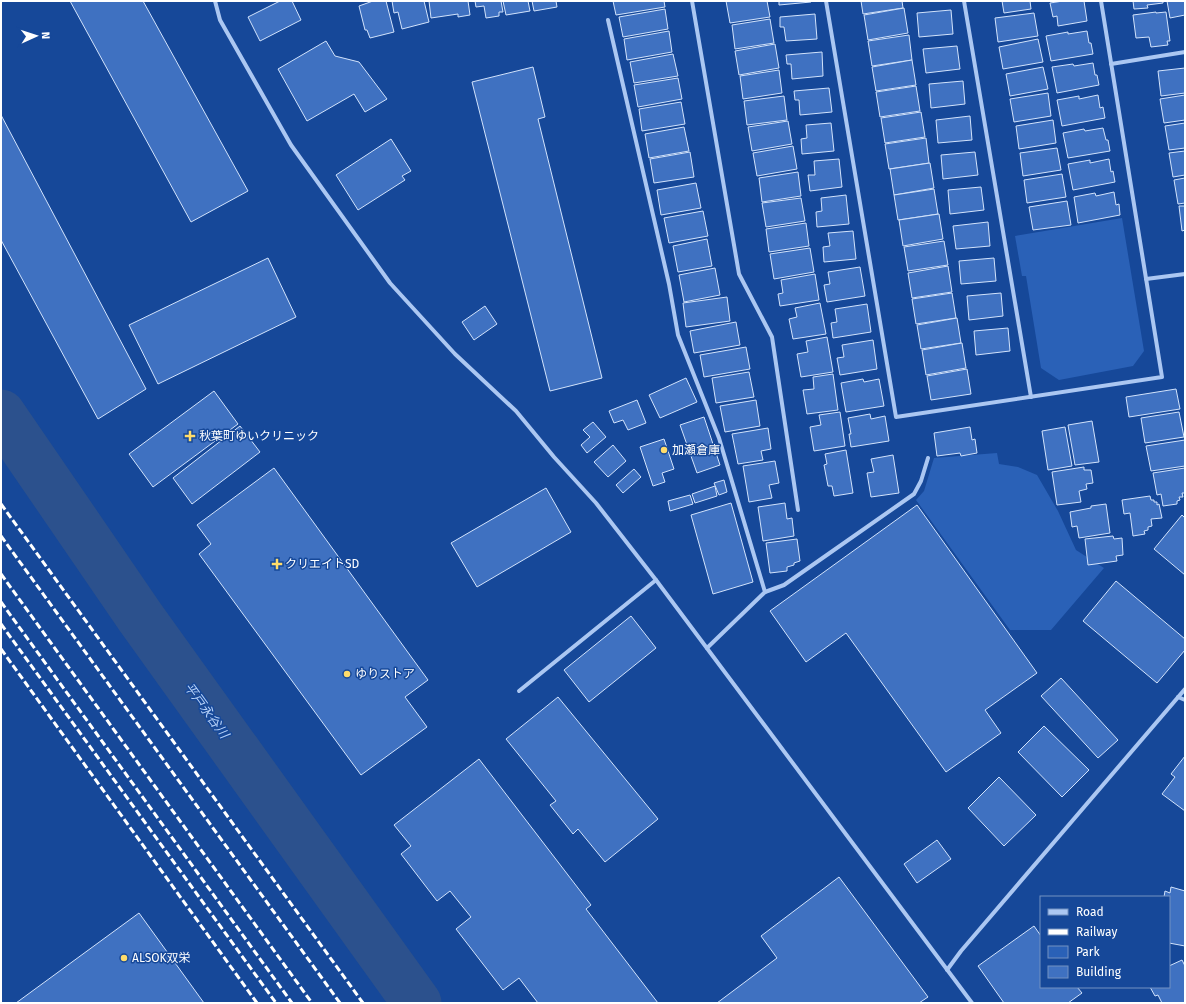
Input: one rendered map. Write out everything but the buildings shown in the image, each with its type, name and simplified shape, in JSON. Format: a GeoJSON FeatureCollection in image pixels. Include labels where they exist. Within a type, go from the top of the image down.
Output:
{"type":"FeatureCollection","features":[{"type":"Feature","properties":{"kind":"street"},"geometry":{"type":"LineString","coordinates":[[215,1],[220,20],[291,145],[390,283],[455,354],[516,411],[554,457],[596,503],[656,580],[972,1003]]}},
{"type":"Feature","properties":{"kind":"street"},"geometry":{"type":"LineString","coordinates":[[692,1],[739,274],[772,337],[798,510]]}},
{"type":"Feature","properties":{"kind":"street"},"geometry":{"type":"LineString","coordinates":[[826,1],[896,417],[1162,377],[1101,1]]}},
{"type":"Feature","properties":{"kind":"street"},"geometry":{"type":"LineString","coordinates":[[964,1],[1031,397]]}},
{"type":"Feature","properties":{"kind":"street"},"geometry":{"type":"LineString","coordinates":[[608,20],[669,284],[678,335],[719,438],[765,592]]}},
{"type":"Feature","properties":{"kind":"street"},"geometry":{"type":"LineString","coordinates":[[1111,64],[1185,52]]}},
{"type":"Feature","properties":{"kind":"street"},"geometry":{"type":"LineString","coordinates":[[1146,279],[1185,274]]}},
{"type":"Feature","properties":{"kind":"street"},"geometry":{"type":"LineString","coordinates":[[707,648],[765,592],[784,585],[914,494],[921,481],[928,458]]}},
{"type":"Feature","properties":{"kind":"street"},"geometry":{"type":"LineString","coordinates":[[519,691],[656,580]]}},
{"type":"Feature","properties":{"kind":"street"},"geometry":{"type":"LineString","coordinates":[[948,970],[971,939],[1185,689]]}},
{"type":"Feature","properties":{"kind":"street"},"geometry":{"type":"LineString","coordinates":[[1178,697],[1185,700]]}},
{"type":"Feature","properties":{"kind":"green space"},"geometry":{"type":"Polygon","coordinates":[[[1122,218],[1144,351],[1133,366],[1059,380],[1041,368],[1026,276],[1022,276],[1015,236],[1122,218]]]}},
{"type":"Feature","properties":{"kind":"green space"},"geometry":{"type":"Polygon","coordinates":[[[997,453],[999,464],[1018,467],[1037,475],[1058,511],[1076,550],[1104,568],[1051,630],[1010,630],[916,500],[924,491],[934,458],[997,453]]]}},
{"type":"Feature","properties":{"kind":"waterway","name":"平戸永谷川"},"geometry":{"type":"LineString","coordinates":[[1,414],[140,617],[417,1003]]}},
{"type":"Feature","properties":{"kind":"railway"},"geometry":{"type":"LineString","coordinates":[[1,504],[363,1003]]}},
{"type":"Feature","properties":{"kind":"railway"},"geometry":{"type":"LineString","coordinates":[[1,536],[340,1003]]}},
{"type":"Feature","properties":{"kind":"railway"},"geometry":{"type":"LineString","coordinates":[[1,574],[312,1003]]}},
{"type":"Feature","properties":{"kind":"railway"},"geometry":{"type":"LineString","coordinates":[[1,602],[292,1003]]}},
{"type":"Feature","properties":{"kind":"railway"},"geometry":{"type":"LineString","coordinates":[[1,624],[276,1003]]}},
{"type":"Feature","properties":{"kind":"railway"},"geometry":{"type":"LineString","coordinates":[[1,649],[257,1003]]}},
{"type":"Feature","properties":{"kind":"place","name":"秋葉町ゆいクリニック"},"geometry":{"type":"Point","coordinates":[190,436]}},
{"type":"Feature","properties":{"kind":"place","name":"加瀬倉庫"},"geometry":{"type":"Point","coordinates":[664,450]}},
{"type":"Feature","properties":{"kind":"place","name":"クリエイトSD"},"geometry":{"type":"Point","coordinates":[277,564]}},
{"type":"Feature","properties":{"kind":"place","name":"ゆりストア"},"geometry":{"type":"Point","coordinates":[347,674]}},
{"type":"Feature","properties":{"kind":"place","name":"ALSOK双栄"},"geometry":{"type":"Point","coordinates":[124,958]}}]}
